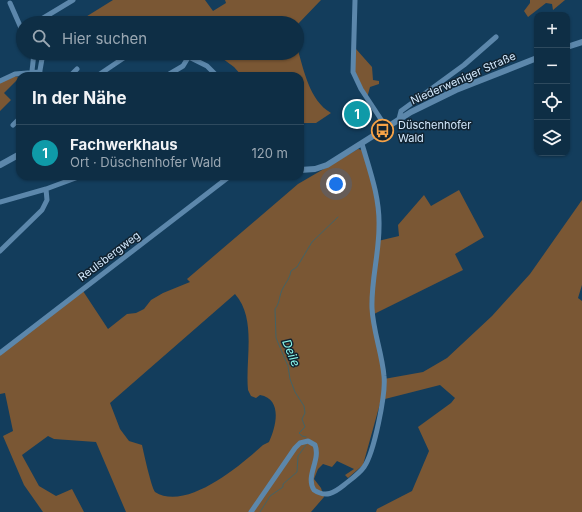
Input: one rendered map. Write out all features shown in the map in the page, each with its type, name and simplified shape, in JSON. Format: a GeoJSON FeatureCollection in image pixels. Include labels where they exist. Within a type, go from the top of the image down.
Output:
{"type":"FeatureCollection","features":[{"type":"Feature","properties":{"kind":"street"},"geometry":{"type":"LineString","coordinates":[[47,16],[73,0]]}},
{"type":"Feature","properties":{"kind":"street"},"geometry":{"type":"LineString","coordinates":[[355,0],[352,69],[361,89],[386,127]]}},
{"type":"Feature","properties":{"kind":"street"},"geometry":{"type":"LineString","coordinates":[[10,3],[16,17]]}},
{"type":"Feature","properties":{"kind":"street","name":"Niederweniger Straße"},"geometry":{"type":"LineString","coordinates":[[399,119],[401,111],[464,65],[496,37]]}},
{"type":"Feature","properties":{"kind":"street"},"geometry":{"type":"LineString","coordinates":[[570,47],[582,42]]}},
{"type":"Feature","properties":{"kind":"street","name":"Niederweniger Straße"},"geometry":{"type":"LineString","coordinates":[[304,170],[324,167],[399,119],[456,90],[534,59]]}},
{"type":"Feature","properties":{"kind":"street"},"geometry":{"type":"LineString","coordinates":[[26,72],[32,71],[33,60]]}},
{"type":"Feature","properties":{"kind":"street"},"geometry":{"type":"LineString","coordinates":[[39,72],[42,60]]}},
{"type":"Feature","properties":{"kind":"street"},"geometry":{"type":"LineString","coordinates":[[103,72],[121,60]]}},
{"type":"Feature","properties":{"kind":"street"},"geometry":{"type":"LineString","coordinates":[[173,72],[183,66],[187,60]]}},
{"type":"Feature","properties":{"kind":"street"},"geometry":{"type":"LineString","coordinates":[[196,60],[207,66],[213,72]]}},
{"type":"Feature","properties":{"kind":"street"},"geometry":{"type":"LineString","coordinates":[[74,72],[77,69]]}},
{"type":"Feature","properties":{"kind":"street"},"geometry":{"type":"LineString","coordinates":[[0,81],[16,74]]}},
{"type":"Feature","properties":{"kind":"street"},"geometry":{"type":"LineString","coordinates":[[13,125],[16,122]]}},
{"type":"Feature","properties":{"kind":"street"},"geometry":{"type":"LineString","coordinates":[[251,512],[300,443],[310,442],[315,445],[316,451],[311,482],[316,491],[324,494],[336,492],[361,470],[366,463],[371,450],[384,398],[384,383],[372,308],[379,215],[362,144]]}},
{"type":"Feature","properties":{"kind":"street"},"geometry":{"type":"LineString","coordinates":[[0,165],[16,156]]}},
{"type":"Feature","properties":{"kind":"street"},"geometry":{"type":"LineString","coordinates":[[0,202],[46,189],[70,180]]}},
{"type":"Feature","properties":{"kind":"street","name":"Reulsbergweg"},"geometry":{"type":"LineString","coordinates":[[0,353],[225,180]]}},
{"type":"Feature","properties":{"kind":"street"},"geometry":{"type":"LineString","coordinates":[[0,251],[42,210],[47,200],[46,189]]}},
{"type":"Feature","properties":{"kind":"shaded area"},"geometry":{"type":"Polygon","coordinates":[[[113,0],[205,0],[213,11],[226,3],[225,0],[321,0],[304,18],[304,16],[87,16],[113,0]]]}},
{"type":"Feature","properties":{"kind":"shaded area"},"geometry":{"type":"Polygon","coordinates":[[[530,0],[565,0],[553,10],[552,4],[546,3],[528,17],[524,11],[530,3],[530,0]]]}},
{"type":"Feature","properties":{"kind":"shaded area"},"geometry":{"type":"Polygon","coordinates":[[[356,49],[372,67],[373,80],[379,81],[379,84],[370,87],[367,98],[353,72],[354,50],[356,49]]]}},
{"type":"Feature","properties":{"kind":"shaded area"},"geometry":{"type":"Polygon","coordinates":[[[224,60],[301,60],[312,92],[317,100],[331,113],[316,123],[304,123],[304,72],[238,72],[224,60]]]}},
{"type":"Feature","properties":{"kind":"shaded area"},"geometry":{"type":"Polygon","coordinates":[[[12,76],[16,76],[16,81],[4,93],[11,100],[0,111],[0,82],[12,76]]]}},
{"type":"Feature","properties":{"kind":"shaded area"},"geometry":{"type":"Polygon","coordinates":[[[358,149],[362,150],[377,200],[378,241],[399,236],[398,225],[424,195],[431,206],[459,190],[484,237],[455,254],[463,270],[372,315],[384,379],[423,372],[447,358],[492,316],[530,274],[582,200],[582,285],[578,298],[582,301],[582,512],[376,512],[377,509],[412,491],[429,451],[418,427],[451,403],[455,398],[440,385],[381,400],[363,465],[348,478],[345,475],[354,469],[337,461],[332,467],[323,464],[318,469],[314,479],[321,488],[324,497],[311,512],[126,512],[96,442],[54,439],[48,436],[22,455],[39,486],[56,496],[72,489],[84,512],[43,512],[24,485],[3,436],[13,431],[5,393],[0,394],[0,355],[83,291],[108,329],[127,314],[136,313],[144,309],[151,300],[163,293],[190,282],[187,279],[298,184],[358,149]],[[235,294],[110,403],[120,429],[129,441],[142,445],[155,492],[168,497],[182,496],[197,491],[212,484],[227,474],[263,445],[269,442],[274,429],[276,414],[275,408],[272,402],[267,398],[260,395],[256,398],[251,396],[248,390],[247,378],[249,340],[246,315],[242,304],[235,294]]]}},
{"type":"Feature","properties":{"kind":"waterway","name":"Deile"},"geometry":{"type":"LineString","coordinates":[[306,437],[299,433],[305,427],[302,419],[305,413],[304,406],[295,392],[290,379],[288,366],[276,338],[275,309],[291,271],[297,267],[312,242],[338,217]]}},
{"type":"Feature","properties":{"kind":"waterway","name":"Deile"},"geometry":{"type":"LineString","coordinates":[[260,512],[270,496],[283,487],[283,484],[297,472],[298,456],[306,445]]}},
{"type":"Feature","properties":{"kind":"place","name":"Fachwerkhaus"},"geometry":{"type":"Point","coordinates":[357,114]}},
{"type":"Feature","properties":{"kind":"place","name":"Düschenhofer Wald"},"geometry":{"type":"Point","coordinates":[383,131]}}]}
